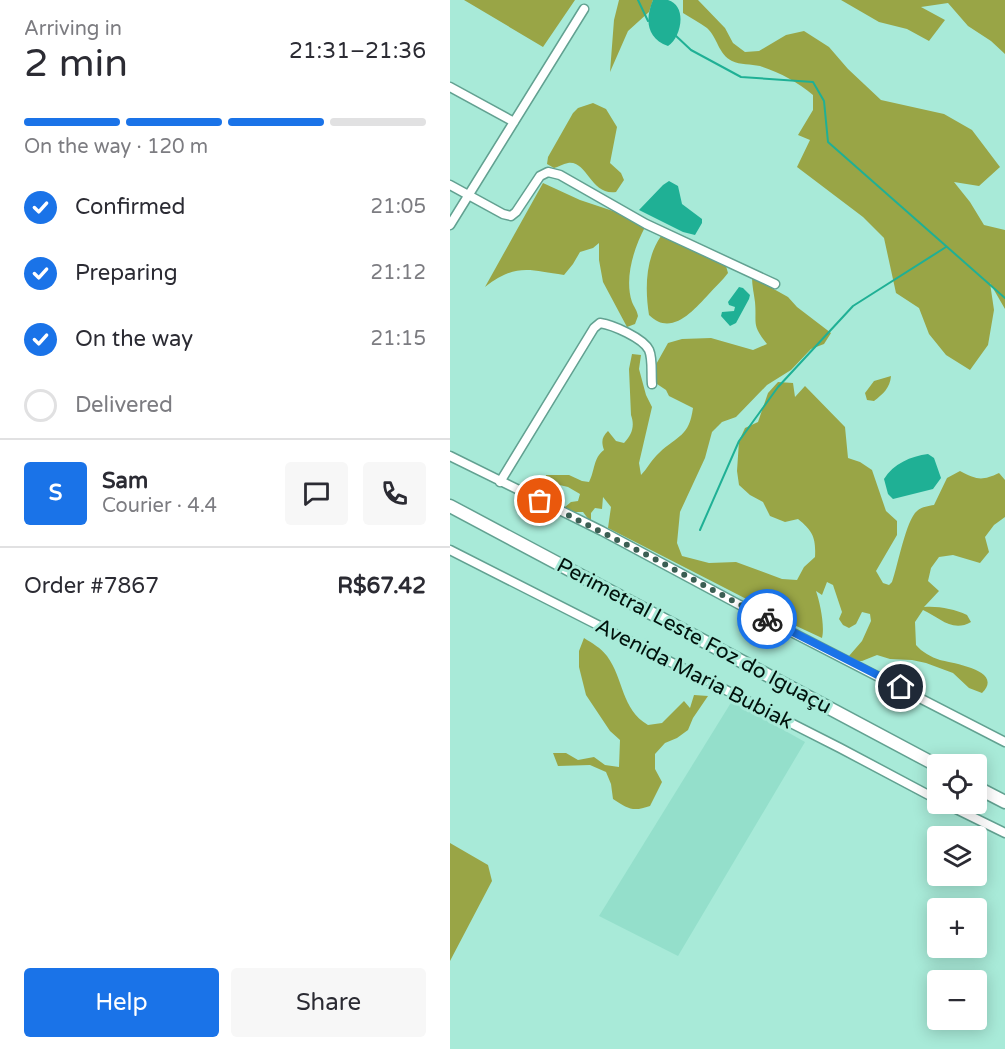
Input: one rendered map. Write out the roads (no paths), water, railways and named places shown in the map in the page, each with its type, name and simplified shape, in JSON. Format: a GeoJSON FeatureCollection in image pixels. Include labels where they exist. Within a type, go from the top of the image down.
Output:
{"type":"FeatureCollection","features":[{"type":"Feature","properties":{"kind":"highway","name":"Perimetral Leste Foz do Iguaçu"},"geometry":{"type":"LineString","coordinates":[[450,506],[927,760]]}},
{"type":"Feature","properties":{"kind":"highway"},"geometry":{"type":"LineString","coordinates":[[987,793],[1005,802]]}},
{"type":"Feature","properties":{"kind":"street"},"geometry":{"type":"LineString","coordinates":[[450,225],[584,9]]}},
{"type":"Feature","properties":{"kind":"street"},"geometry":{"type":"LineString","coordinates":[[450,87],[513,122]]}},
{"type":"Feature","properties":{"kind":"street"},"geometry":{"type":"LineString","coordinates":[[450,185],[503,214],[511,216],[540,176],[551,172],[646,224],[775,284]]}},
{"type":"Feature","properties":{"kind":"street"},"geometry":{"type":"LineString","coordinates":[[500,482],[594,328],[600,323],[628,333],[647,348],[650,353],[652,384]]}},
{"type":"Feature","properties":{"kind":"street"},"geometry":{"type":"LineString","coordinates":[[450,456],[602,531],[766,619],[1005,742]]}},
{"type":"Feature","properties":{"kind":"street","name":"Avenida Maria Bubiak"},"geometry":{"type":"LineString","coordinates":[[450,550],[927,794]]}},
{"type":"Feature","properties":{"kind":"street"},"geometry":{"type":"LineString","coordinates":[[966,814],[1005,834]]}},
{"type":"Feature","properties":{"kind":"waterway"},"geometry":{"type":"LineString","coordinates":[[638,0],[648,21]]}},
{"type":"Feature","properties":{"kind":"waterway"},"geometry":{"type":"LineString","coordinates":[[675,35],[691,50],[741,77],[813,82],[824,101],[828,142],[1005,298]]}},
{"type":"Feature","properties":{"kind":"waterway"},"geometry":{"type":"LineString","coordinates":[[700,530],[739,441],[778,387],[853,306],[946,247]]}}]}
